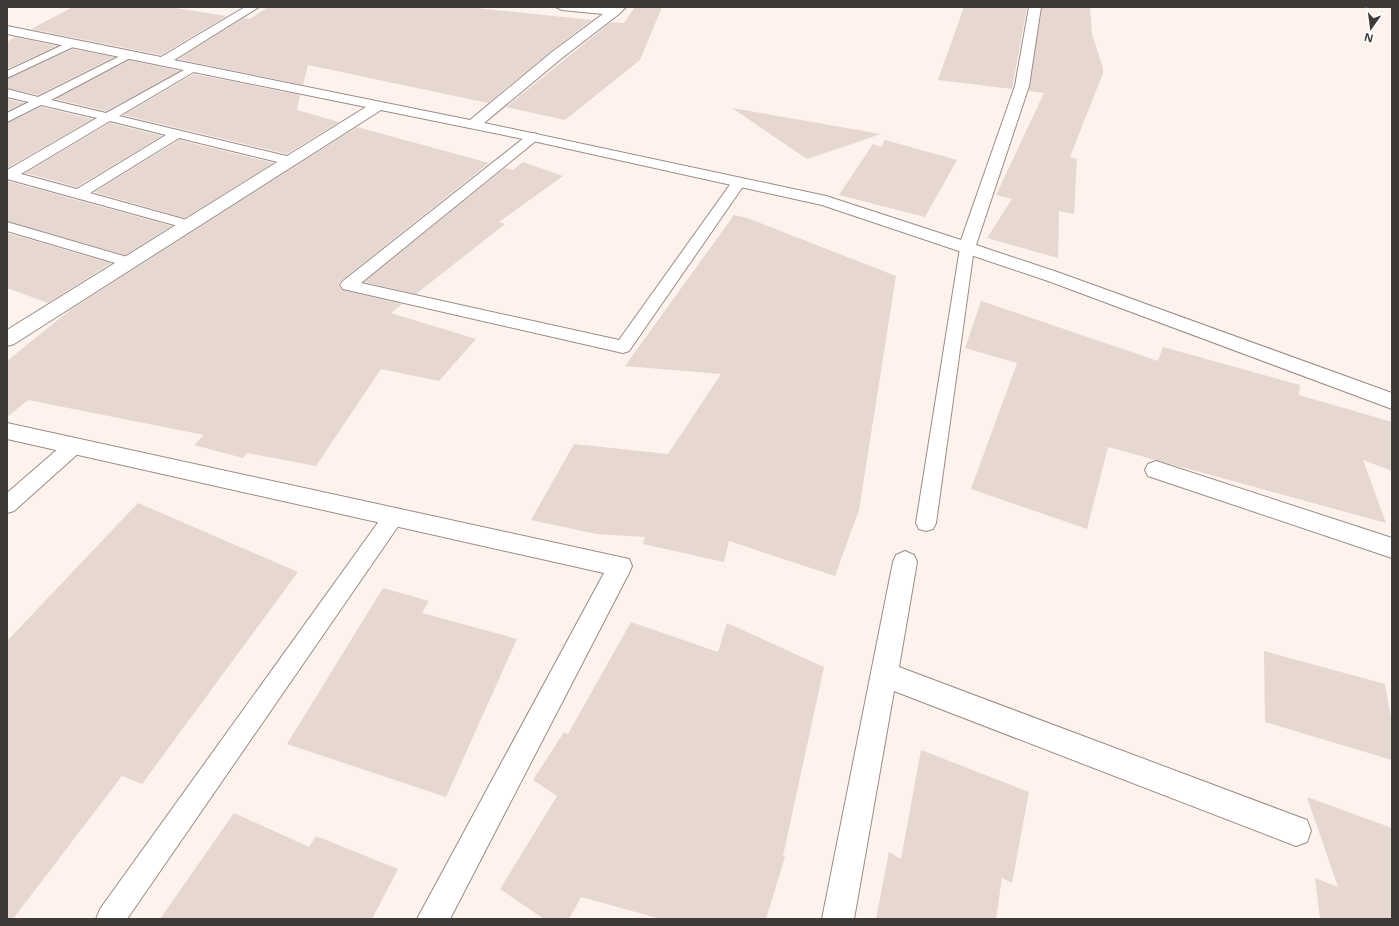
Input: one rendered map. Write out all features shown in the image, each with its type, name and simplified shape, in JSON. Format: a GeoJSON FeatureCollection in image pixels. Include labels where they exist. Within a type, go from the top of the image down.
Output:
{"type":"FeatureCollection","features":[{"type":"Feature","properties":{"kind":"street"},"geometry":{"type":"LineString","coordinates":[[162,62],[253,7]]}},
{"type":"Feature","properties":{"kind":"street"},"geometry":{"type":"LineString","coordinates":[[562,7],[618,10]]}},
{"type":"Feature","properties":{"kind":"street"},"geometry":{"type":"LineString","coordinates":[[967,248],[1022,86],[1035,7]]}},
{"type":"Feature","properties":{"kind":"street"},"geometry":{"type":"LineString","coordinates":[[472,125],[557,55],[618,10]]}},
{"type":"Feature","properties":{"kind":"street"},"geometry":{"type":"LineString","coordinates":[[7,30],[533,137],[826,201],[1054,278],[1392,401]]}},
{"type":"Feature","properties":{"kind":"street"},"geometry":{"type":"LineString","coordinates":[[7,339],[378,106]]}},
{"type":"Feature","properties":{"kind":"street"},"geometry":{"type":"LineString","coordinates":[[7,431],[620,566],[433,919]]}},
{"type":"Feature","properties":{"kind":"street"},"geometry":{"type":"LineString","coordinates":[[1156,470],[1392,548]]}},
{"type":"Feature","properties":{"kind":"street"},"geometry":{"type":"LineString","coordinates":[[838,919],[905,562]]}},
{"type":"Feature","properties":{"kind":"street"},"geometry":{"type":"LineString","coordinates":[[884,674],[1296,831]]}},
{"type":"Feature","properties":{"kind":"lane"},"geometry":{"type":"LineString","coordinates":[[7,75],[71,44]]}},
{"type":"Feature","properties":{"kind":"lane"},"geometry":{"type":"LineString","coordinates":[[7,118],[128,55]]}},
{"type":"Feature","properties":{"kind":"lane"},"geometry":{"type":"LineString","coordinates":[[8,174],[193,68]]}},
{"type":"Feature","properties":{"kind":"lane"},"geometry":{"type":"LineString","coordinates":[[7,93],[290,161]]}},
{"type":"Feature","properties":{"kind":"lane"},"geometry":{"type":"LineString","coordinates":[[79,194],[177,134]]}},
{"type":"Feature","properties":{"kind":"lane"},"geometry":{"type":"LineString","coordinates":[[533,137],[348,285],[623,347],[739,182]]}},
{"type":"Feature","properties":{"kind":"lane"},"geometry":{"type":"LineString","coordinates":[[8,174],[189,225]]}},
{"type":"Feature","properties":{"kind":"lane"},"geometry":{"type":"LineString","coordinates":[[7,226],[129,262]]}},
{"type":"Feature","properties":{"kind":"lane"},"geometry":{"type":"LineString","coordinates":[[926,523],[967,248]]}},
{"type":"Feature","properties":{"kind":"lane"},"geometry":{"type":"LineString","coordinates":[[7,505],[74,446]]}},
{"type":"Feature","properties":{"kind":"lane"},"geometry":{"type":"LineString","coordinates":[[110,919],[394,516]]}},
{"type":"Feature","properties":{"kind":"building"},"geometry":{"type":"Polygon","coordinates":[[[73,7],[169,7],[227,16],[161,55],[31,29],[73,7]]]}},
{"type":"Feature","properties":{"kind":"building"},"geometry":{"type":"Polygon","coordinates":[[[268,7],[466,7],[592,20],[551,51],[488,103],[308,65],[303,85],[178,59],[244,18],[250,19],[268,7]]]}},
{"type":"Feature","properties":{"kind":"building"},"geometry":{"type":"Polygon","coordinates":[[[635,7],[662,7],[640,60],[565,120],[506,107],[611,22],[624,23],[635,7]]]}},
{"type":"Feature","properties":{"kind":"building"},"geometry":{"type":"Polygon","coordinates":[[[964,7],[1027,7],[1012,89],[938,80],[964,7]]]}},
{"type":"Feature","properties":{"kind":"building"},"geometry":{"type":"Polygon","coordinates":[[[1042,7],[1090,7],[1092,34],[1103,68],[1103,73],[1070,157],[1077,159],[1074,214],[1059,211],[1058,258],[987,238],[1012,199],[996,195],[1044,93],[1029,91],[1042,7]]]}},
{"type":"Feature","properties":{"kind":"building"},"geometry":{"type":"Polygon","coordinates":[[[15,37],[57,46],[7,69],[7,42],[15,37]]]}},
{"type":"Feature","properties":{"kind":"building"},"geometry":{"type":"Polygon","coordinates":[[[72,49],[114,57],[38,95],[7,88],[7,79],[72,49]]]}},
{"type":"Feature","properties":{"kind":"building"},"geometry":{"type":"Polygon","coordinates":[[[129,60],[180,71],[106,111],[55,99],[129,60]]]}},
{"type":"Feature","properties":{"kind":"building"},"geometry":{"type":"Polygon","coordinates":[[[194,74],[300,95],[297,110],[339,122],[287,154],[123,115],[194,74]]]}},
{"type":"Feature","properties":{"kind":"building"},"geometry":{"type":"Polygon","coordinates":[[[7,99],[25,103],[7,111],[7,99]]]}},
{"type":"Feature","properties":{"kind":"building"},"geometry":{"type":"Polygon","coordinates":[[[41,107],[93,119],[7,168],[7,123],[41,107]]]}},
{"type":"Feature","properties":{"kind":"building"},"geometry":{"type":"Polygon","coordinates":[[[732,108],[881,134],[807,159],[732,108]]]}},
{"type":"Feature","properties":{"kind":"building"},"geometry":{"type":"Polygon","coordinates":[[[110,123],[162,136],[77,187],[25,173],[110,123]]]}},
{"type":"Feature","properties":{"kind":"building"},"geometry":{"type":"Polygon","coordinates":[[[357,127],[489,163],[342,280],[338,285],[343,290],[402,304],[391,313],[476,339],[439,381],[381,369],[316,466],[247,453],[243,458],[194,445],[204,435],[28,400],[7,417],[7,361],[70,310],[357,127]]]}},
{"type":"Feature","properties":{"kind":"building"},"geometry":{"type":"Polygon","coordinates":[[[179,140],[274,163],[185,218],[94,192],[179,140]]]}},
{"type":"Feature","properties":{"kind":"building"},"geometry":{"type":"Polygon","coordinates":[[[885,140],[957,160],[925,217],[839,195],[873,144],[881,147],[885,140]]]}},
{"type":"Feature","properties":{"kind":"building"},"geometry":{"type":"Polygon","coordinates":[[[523,162],[563,176],[499,222],[505,224],[416,294],[364,282],[505,168],[513,170],[523,162]]]}},
{"type":"Feature","properties":{"kind":"building"},"geometry":{"type":"Polygon","coordinates":[[[7,181],[172,226],[125,255],[7,221],[7,181]]]}},
{"type":"Feature","properties":{"kind":"building"},"geometry":{"type":"Polygon","coordinates":[[[734,215],[747,218],[896,276],[859,510],[835,576],[729,541],[724,562],[643,544],[645,537],[596,534],[531,520],[574,444],[668,454],[721,374],[625,366],[734,215]]]}},
{"type":"Feature","properties":{"kind":"building"},"geometry":{"type":"Polygon","coordinates":[[[7,233],[111,263],[48,303],[7,288],[7,233]]]}},
{"type":"Feature","properties":{"kind":"building"},"geometry":{"type":"Polygon","coordinates":[[[981,301],[1158,361],[1163,347],[1300,385],[1299,395],[1392,422],[1392,471],[1363,460],[1386,523],[1108,447],[1087,529],[971,489],[1017,363],[965,348],[981,301]]]}},
{"type":"Feature","properties":{"kind":"building"},"geometry":{"type":"Polygon","coordinates":[[[138,503],[298,572],[142,784],[122,776],[13,919],[7,919],[7,641],[138,503]]]}},
{"type":"Feature","properties":{"kind":"building"},"geometry":{"type":"Polygon","coordinates":[[[383,588],[429,601],[422,613],[517,639],[446,797],[287,744],[383,588]]]}},
{"type":"Feature","properties":{"kind":"building"},"geometry":{"type":"Polygon","coordinates":[[[631,622],[718,652],[727,623],[824,667],[783,856],[785,857],[766,919],[661,919],[581,897],[569,919],[544,919],[500,889],[557,796],[533,780],[564,732],[568,734],[631,622]]]}},
{"type":"Feature","properties":{"kind":"building"},"geometry":{"type":"Polygon","coordinates":[[[1264,651],[1385,684],[1392,723],[1392,760],[1265,722],[1264,651]]]}},
{"type":"Feature","properties":{"kind":"building"},"geometry":{"type":"Polygon","coordinates":[[[921,750],[1029,792],[1012,883],[1002,878],[996,919],[876,919],[889,852],[901,859],[921,750]]]}},
{"type":"Feature","properties":{"kind":"building"},"geometry":{"type":"Polygon","coordinates":[[[1307,797],[1392,828],[1392,919],[1320,919],[1315,878],[1338,887],[1307,797]]]}},
{"type":"Feature","properties":{"kind":"building"},"geometry":{"type":"Polygon","coordinates":[[[234,813],[309,847],[316,836],[398,869],[372,919],[160,919],[234,813]]]}}]}
